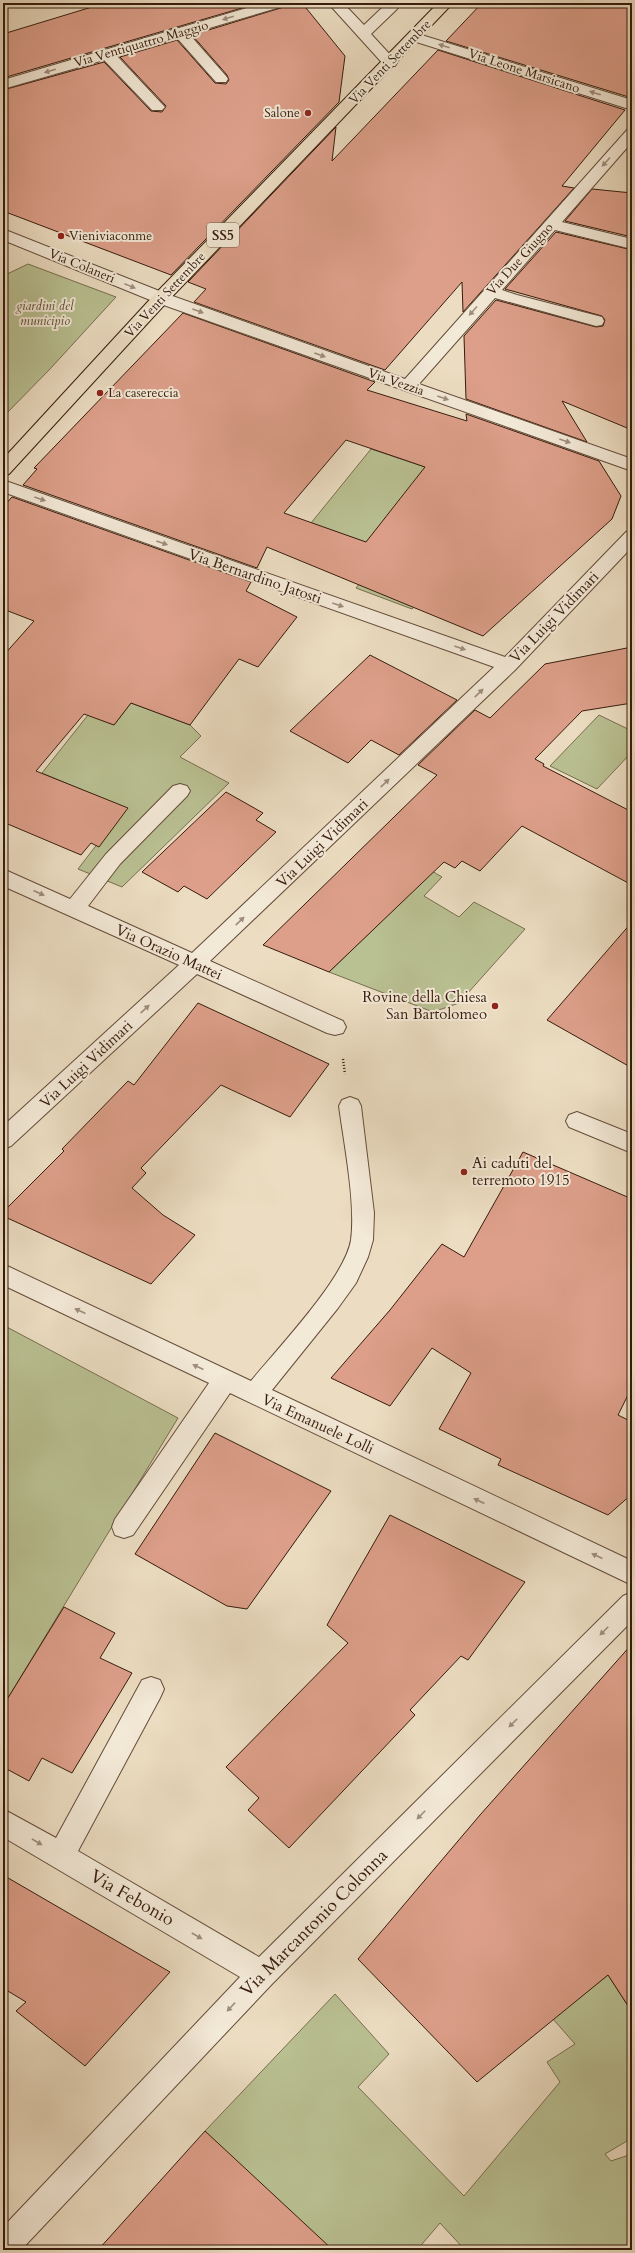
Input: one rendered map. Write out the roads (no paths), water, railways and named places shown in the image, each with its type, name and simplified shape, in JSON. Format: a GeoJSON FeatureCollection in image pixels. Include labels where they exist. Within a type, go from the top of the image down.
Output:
{"type":"FeatureCollection","features":[{"type":"Feature","properties":{"kind":"main road","name":"Via Venti Settembre"},"geometry":{"type":"LineString","coordinates":[[3,470],[161,298],[390,63],[446,3]]}},
{"type":"Feature","properties":{"kind":"street","name":"Via Ventiquattro Maggio"},"geometry":{"type":"LineString","coordinates":[[3,85],[279,3]]}},
{"type":"Feature","properties":{"kind":"street"},"geometry":{"type":"LineString","coordinates":[[335,3],[390,63]]}},
{"type":"Feature","properties":{"kind":"street"},"geometry":{"type":"LineString","coordinates":[[363,34],[392,6]]}},
{"type":"Feature","properties":{"kind":"street"},"geometry":{"type":"LineString","coordinates":[[180,32],[221,78]]}},
{"type":"Feature","properties":{"kind":"street","name":"Via Leone Marsicano"},"geometry":{"type":"LineString","coordinates":[[415,37],[632,105]]}},
{"type":"Feature","properties":{"kind":"street"},"geometry":{"type":"LineString","coordinates":[[107,54],[157,107]]}},
{"type":"Feature","properties":{"kind":"street","name":"Via Due Giugno"},"geometry":{"type":"LineString","coordinates":[[408,386],[632,133]]}},
{"type":"Feature","properties":{"kind":"street"},"geometry":{"type":"LineString","coordinates":[[551,224],[632,244]]}},
{"type":"Feature","properties":{"kind":"street","name":"Via Colaneri"},"geometry":{"type":"LineString","coordinates":[[3,234],[161,298]]}},
{"type":"Feature","properties":{"kind":"street"},"geometry":{"type":"LineString","coordinates":[[491,291],[511,300],[596,320]]}},
{"type":"Feature","properties":{"kind":"street","name":"Via Vezzia"},"geometry":{"type":"LineString","coordinates":[[161,298],[632,465]]}},
{"type":"Feature","properties":{"kind":"street","name":"Via Bernardino Jatosti"},"geometry":{"type":"LineString","coordinates":[[3,486],[508,665]]}},
{"type":"Feature","properties":{"kind":"street","name":"Via Luigi Vidimari"},"geometry":{"type":"LineString","coordinates":[[3,1140],[195,963],[508,665],[632,536]]}},
{"type":"Feature","properties":{"kind":"street"},"geometry":{"type":"LineString","coordinates":[[74,909],[113,859],[180,791]]}},
{"type":"Feature","properties":{"kind":"street","name":"Via Orazio Mattei"},"geometry":{"type":"LineString","coordinates":[[3,877],[335,1027]]}},
{"type":"Feature","properties":{"kind":"street"},"geometry":{"type":"LineString","coordinates":[[255,1394],[330,1301],[348,1276],[357,1258],[362,1240],[363,1213],[350,1106]]}},
{"type":"Feature","properties":{"kind":"street"},"geometry":{"type":"LineString","coordinates":[[577,1121],[632,1144]]}},
{"type":"Feature","properties":{"kind":"street","name":"Via Emanuele Lolli"},"geometry":{"type":"LineString","coordinates":[[3,1274],[632,1573]]}},
{"type":"Feature","properties":{"kind":"street"},"geometry":{"type":"LineString","coordinates":[[124,1528],[225,1380]]}},
{"type":"Feature","properties":{"kind":"street","name":"Via Marcantonio Colonna"},"geometry":{"type":"LineString","coordinates":[[3,2248],[262,1974],[632,1604]]}},
{"type":"Feature","properties":{"kind":"street"},"geometry":{"type":"LineString","coordinates":[[61,1856],[151,1689]]}},
{"type":"Feature","properties":{"kind":"street","name":"Via Febonio"},"geometry":{"type":"LineString","coordinates":[[3,1822],[262,1974]]}},
{"type":"Feature","properties":{"kind":"place","name":"Salone"},"geometry":{"type":"Point","coordinates":[308,113]}},
{"type":"Feature","properties":{"kind":"place","name":"Vieniviaconme"},"geometry":{"type":"Point","coordinates":[61,236]}},
{"type":"Feature","properties":{"kind":"place","name":"La casereccia"},"geometry":{"type":"Point","coordinates":[100,393]}},
{"type":"Feature","properties":{"kind":"place","name":"Rovine della Chiesa San Bartolomeo"},"geometry":{"type":"Point","coordinates":[495,1006]}},
{"type":"Feature","properties":{"kind":"place","name":"Ai caduti del terremoto 1915"},"geometry":{"type":"Point","coordinates":[464,1172]}},
{"type":"Feature","properties":{"kind":"park label","name":"giardini del municipio"},"geometry":{"type":"Point","coordinates":[45,314]}}]}
